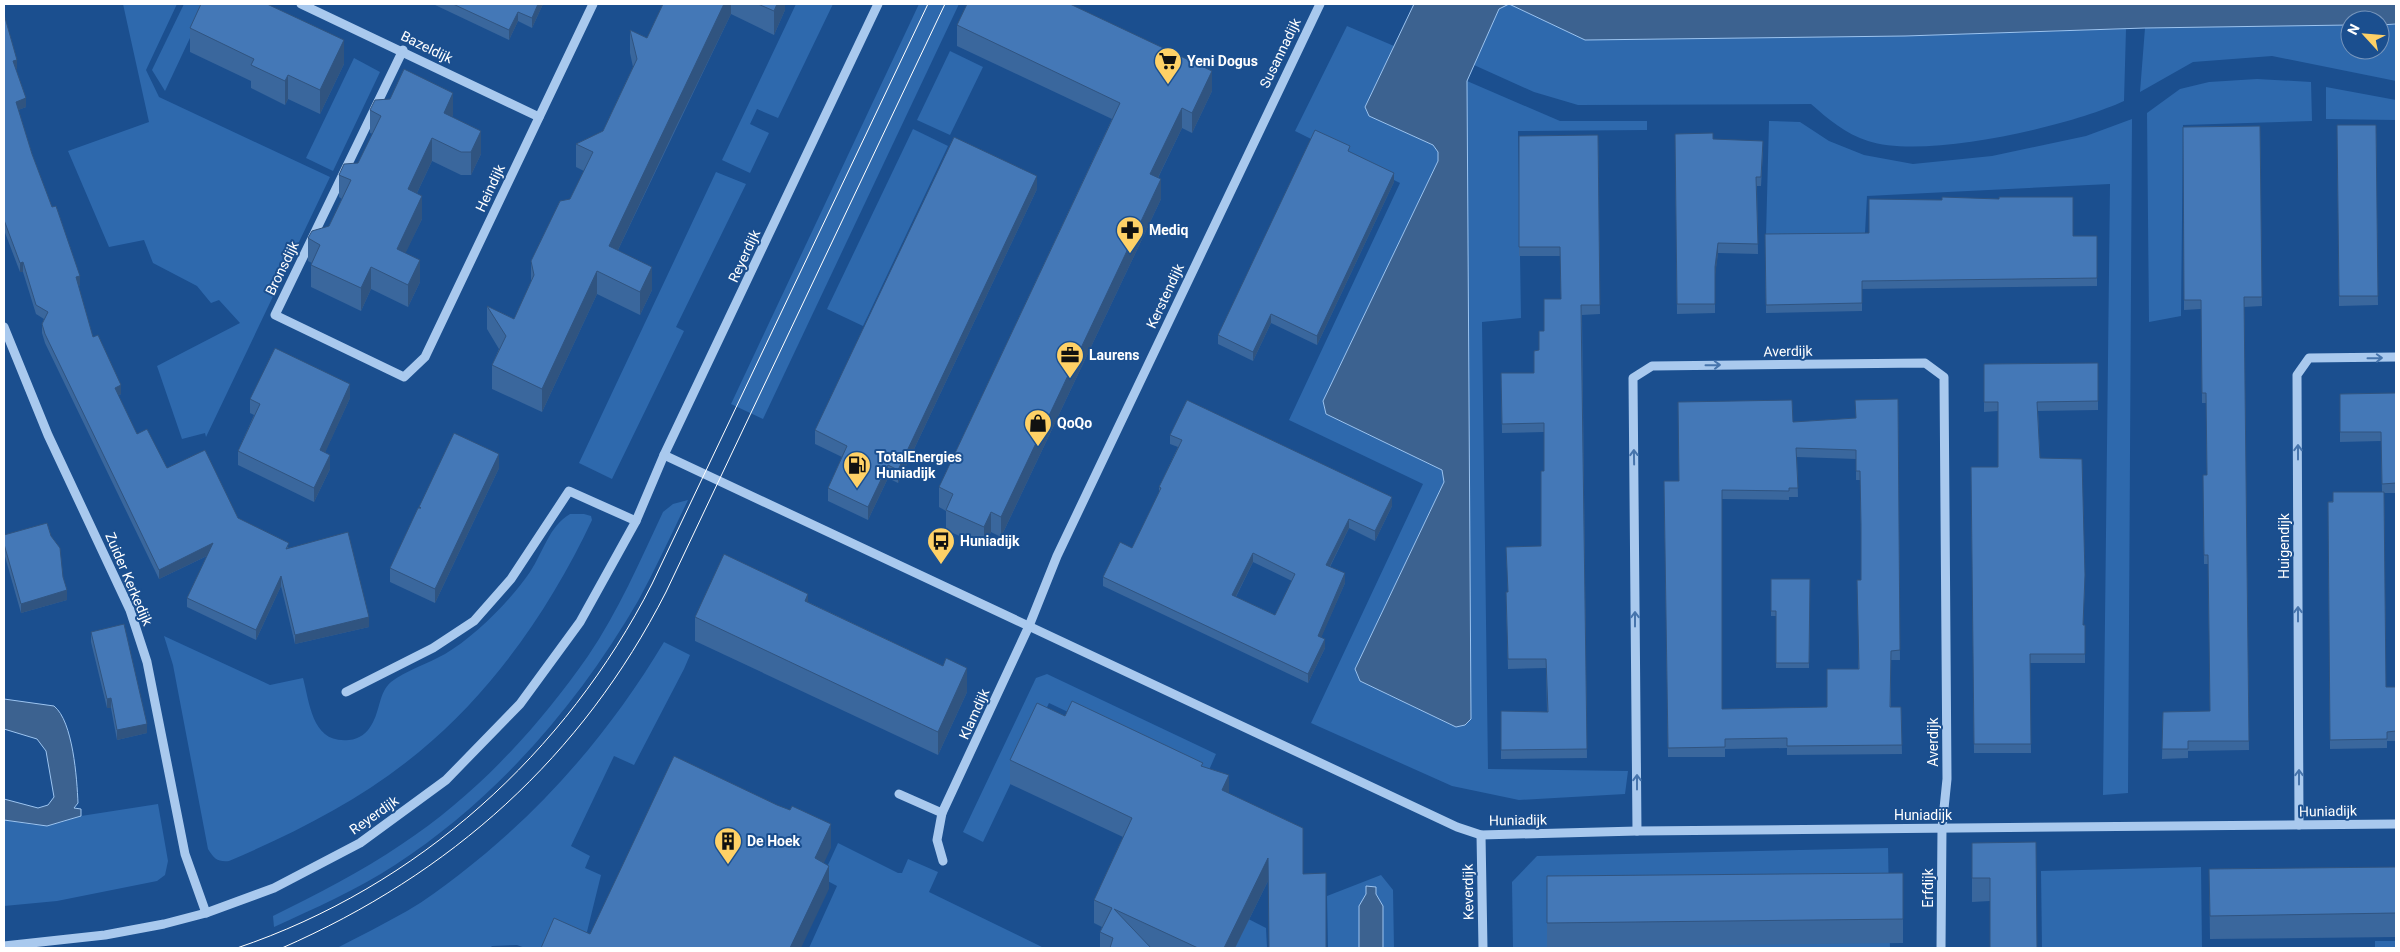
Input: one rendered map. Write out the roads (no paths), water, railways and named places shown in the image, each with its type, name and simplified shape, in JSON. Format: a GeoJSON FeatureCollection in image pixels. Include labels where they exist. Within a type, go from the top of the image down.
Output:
{"type":"FeatureCollection","features":[{"type":"Feature","properties":{"kind":"street","name":"Bazeldijk"},"geometry":{"type":"LineString","coordinates":[[301,4],[403,50],[539,117]]}},
{"type":"Feature","properties":{"kind":"street","name":"Heindijk"},"geometry":{"type":"LineString","coordinates":[[404,377],[425,357],[593,4]]}},
{"type":"Feature","properties":{"kind":"street","name":"Reyerdijk"},"geometry":{"type":"LineString","coordinates":[[4,946],[105,935],[206,913],[274,888],[360,843],[446,780],[526,697],[580,622],[636,521],[664,455],[878,4]]}},
{"type":"Feature","properties":{"kind":"street","name":"Susannadijk"},"geometry":{"type":"LineString","coordinates":[[1266,115],[1320,4]]}},
{"type":"Feature","properties":{"kind":"street","name":"Bronsdijk"},"geometry":{"type":"LineString","coordinates":[[403,50],[275,315],[404,377]]}},
{"type":"Feature","properties":{"kind":"street","name":"Kerstendijk"},"geometry":{"type":"LineString","coordinates":[[1029,626],[1057,556],[1266,115]]}},
{"type":"Feature","properties":{"kind":"street","name":"Zuider Kerkedijk"},"geometry":{"type":"LineString","coordinates":[[4,327],[48,435],[130,610],[147,662],[185,854],[206,913]]}},
{"type":"Feature","properties":{"kind":"street","name":"Huigendijk"},"geometry":{"type":"LineString","coordinates":[[2299,825],[2298,374],[2309,358],[2396,357]]}},
{"type":"Feature","properties":{"kind":"street","name":"Averdijk"},"geometry":{"type":"LineString","coordinates":[[1637,831],[1633,378],[1652,366],[1925,363],[1944,377],[1947,779],[1942,828]]}},
{"type":"Feature","properties":{"kind":"street","name":"Huniadijk"},"geometry":{"type":"LineString","coordinates":[[664,455],[1457,827],[1481,835],[1637,831],[2396,824]]}},
{"type":"Feature","properties":{"kind":"street"},"geometry":{"type":"LineString","coordinates":[[346,692],[432,648],[474,621],[511,579],[569,491],[636,521]]}},
{"type":"Feature","properties":{"kind":"street","name":"Klamdijk"},"geometry":{"type":"LineString","coordinates":[[943,861],[936,840],[942,813],[1029,626]]}},
{"type":"Feature","properties":{"kind":"street"},"geometry":{"type":"LineString","coordinates":[[898,794],[942,813]]}},
{"type":"Feature","properties":{"kind":"street","name":"Erfdijk"},"geometry":{"type":"LineString","coordinates":[[1942,828],[1942,948]]}},
{"type":"Feature","properties":{"kind":"street","name":"Keverdijk"},"geometry":{"type":"LineString","coordinates":[[1481,835],[1483,948]]}},
{"type":"Feature","properties":{"kind":"tram line"},"geometry":{"type":"LineString","coordinates":[[237,948],[303,922],[366,889],[425,851],[480,806],[531,757],[576,704],[617,646],[652,584],[928,4]]}},
{"type":"Feature","properties":{"kind":"tram line"},"geometry":{"type":"LineString","coordinates":[[282,948],[344,918],[401,884],[456,846],[506,804],[552,758],[594,707],[632,652],[666,592],[945,4]]}},
{"type":"Feature","properties":{"kind":"place","name":"Yeni Dogus"},"geometry":{"type":"Point","coordinates":[1168,85]}},
{"type":"Feature","properties":{"kind":"place","name":"Mediq"},"geometry":{"type":"Point","coordinates":[1130,254]}},
{"type":"Feature","properties":{"kind":"place","name":"Laurens"},"geometry":{"type":"Point","coordinates":[1070,379]}},
{"type":"Feature","properties":{"kind":"place","name":"QoQo"},"geometry":{"type":"Point","coordinates":[1038,447]}},
{"type":"Feature","properties":{"kind":"place","name":"TotalEnergies Huniadijk"},"geometry":{"type":"Point","coordinates":[857,489]}},
{"type":"Feature","properties":{"kind":"place","name":"Huniadijk"},"geometry":{"type":"Point","coordinates":[941,565]}},
{"type":"Feature","properties":{"kind":"place","name":"De Hoek"},"geometry":{"type":"Point","coordinates":[728,865]}}]}
